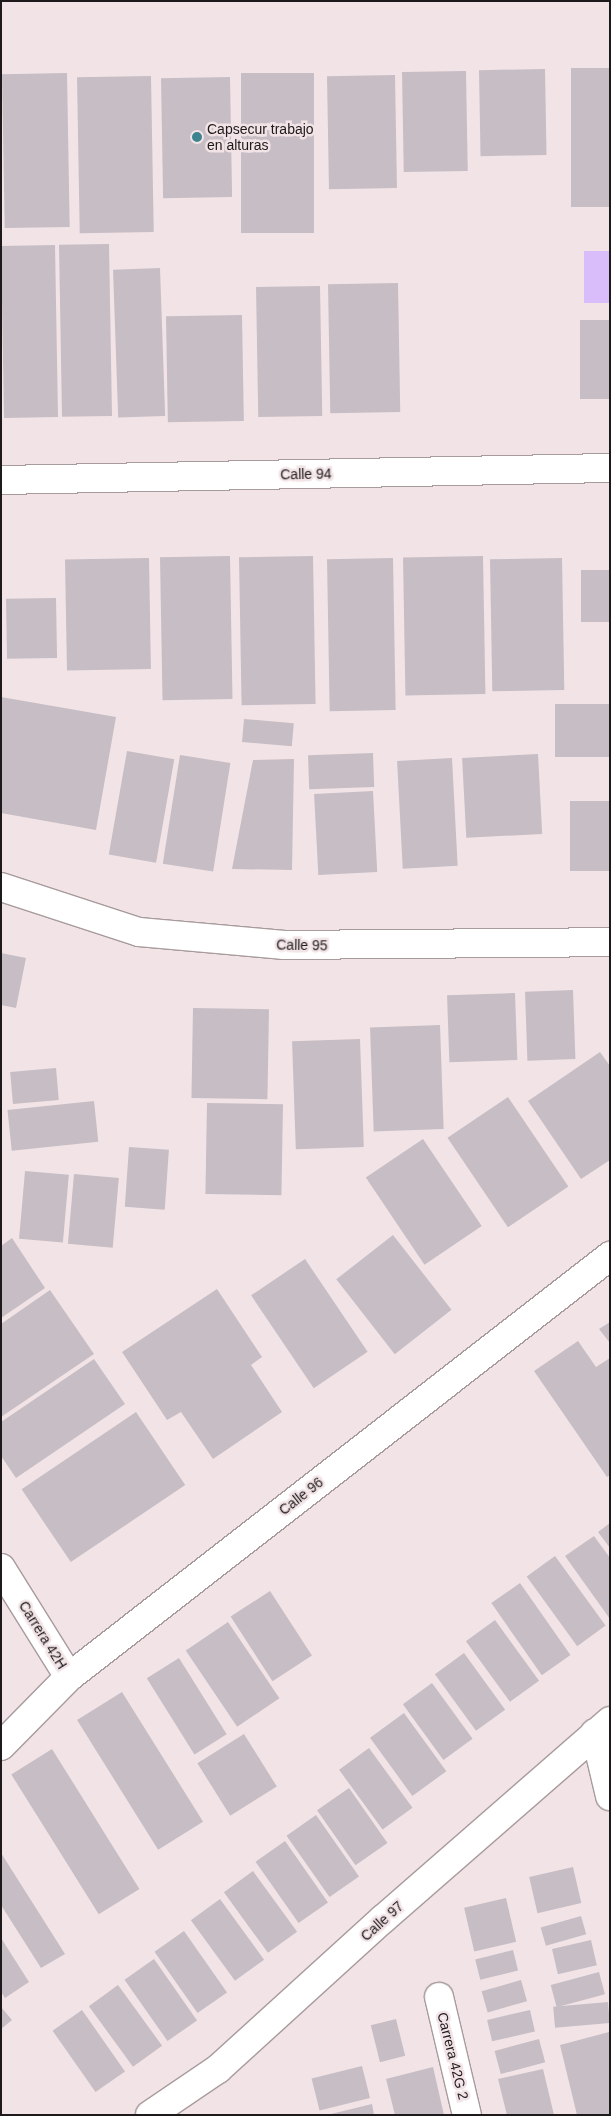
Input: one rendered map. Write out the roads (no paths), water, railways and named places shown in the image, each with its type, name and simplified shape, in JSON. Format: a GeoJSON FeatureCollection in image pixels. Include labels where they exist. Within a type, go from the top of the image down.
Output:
{"type":"FeatureCollection","features":[{"type":"Feature","properties":{"kind":"street","name":"Calle 94"},"geometry":{"type":"LineString","coordinates":[[1,480],[610,468]]}},
{"type":"Feature","properties":{"kind":"street","name":"Calle 95"},"geometry":{"type":"LineString","coordinates":[[1,887],[139,932],[284,946],[610,942]]}},
{"type":"Feature","properties":{"kind":"street","name":"Calle 96"},"geometry":{"type":"LineString","coordinates":[[1,1746],[69,1676],[610,1256]]}},
{"type":"Feature","properties":{"kind":"street","name":"Carrera 42H"},"geometry":{"type":"LineString","coordinates":[[1,1568],[69,1676]]}},
{"type":"Feature","properties":{"kind":"street"},"geometry":{"type":"LineString","coordinates":[[602,1727],[610,1796]]}},
{"type":"Feature","properties":{"kind":"street","name":"Calle 97"},"geometry":{"type":"LineString","coordinates":[[150,2115],[218,2069],[602,1727]]}},
{"type":"Feature","properties":{"kind":"street","name":"Carrera 42G 2"},"geometry":{"type":"LineString","coordinates":[[439,1997],[467,2115]]}},
{"type":"Feature","properties":{"kind":"place","name":"Capsecur trabajo en alturas"},"geometry":{"type":"Point","coordinates":[197,137]}}]}
